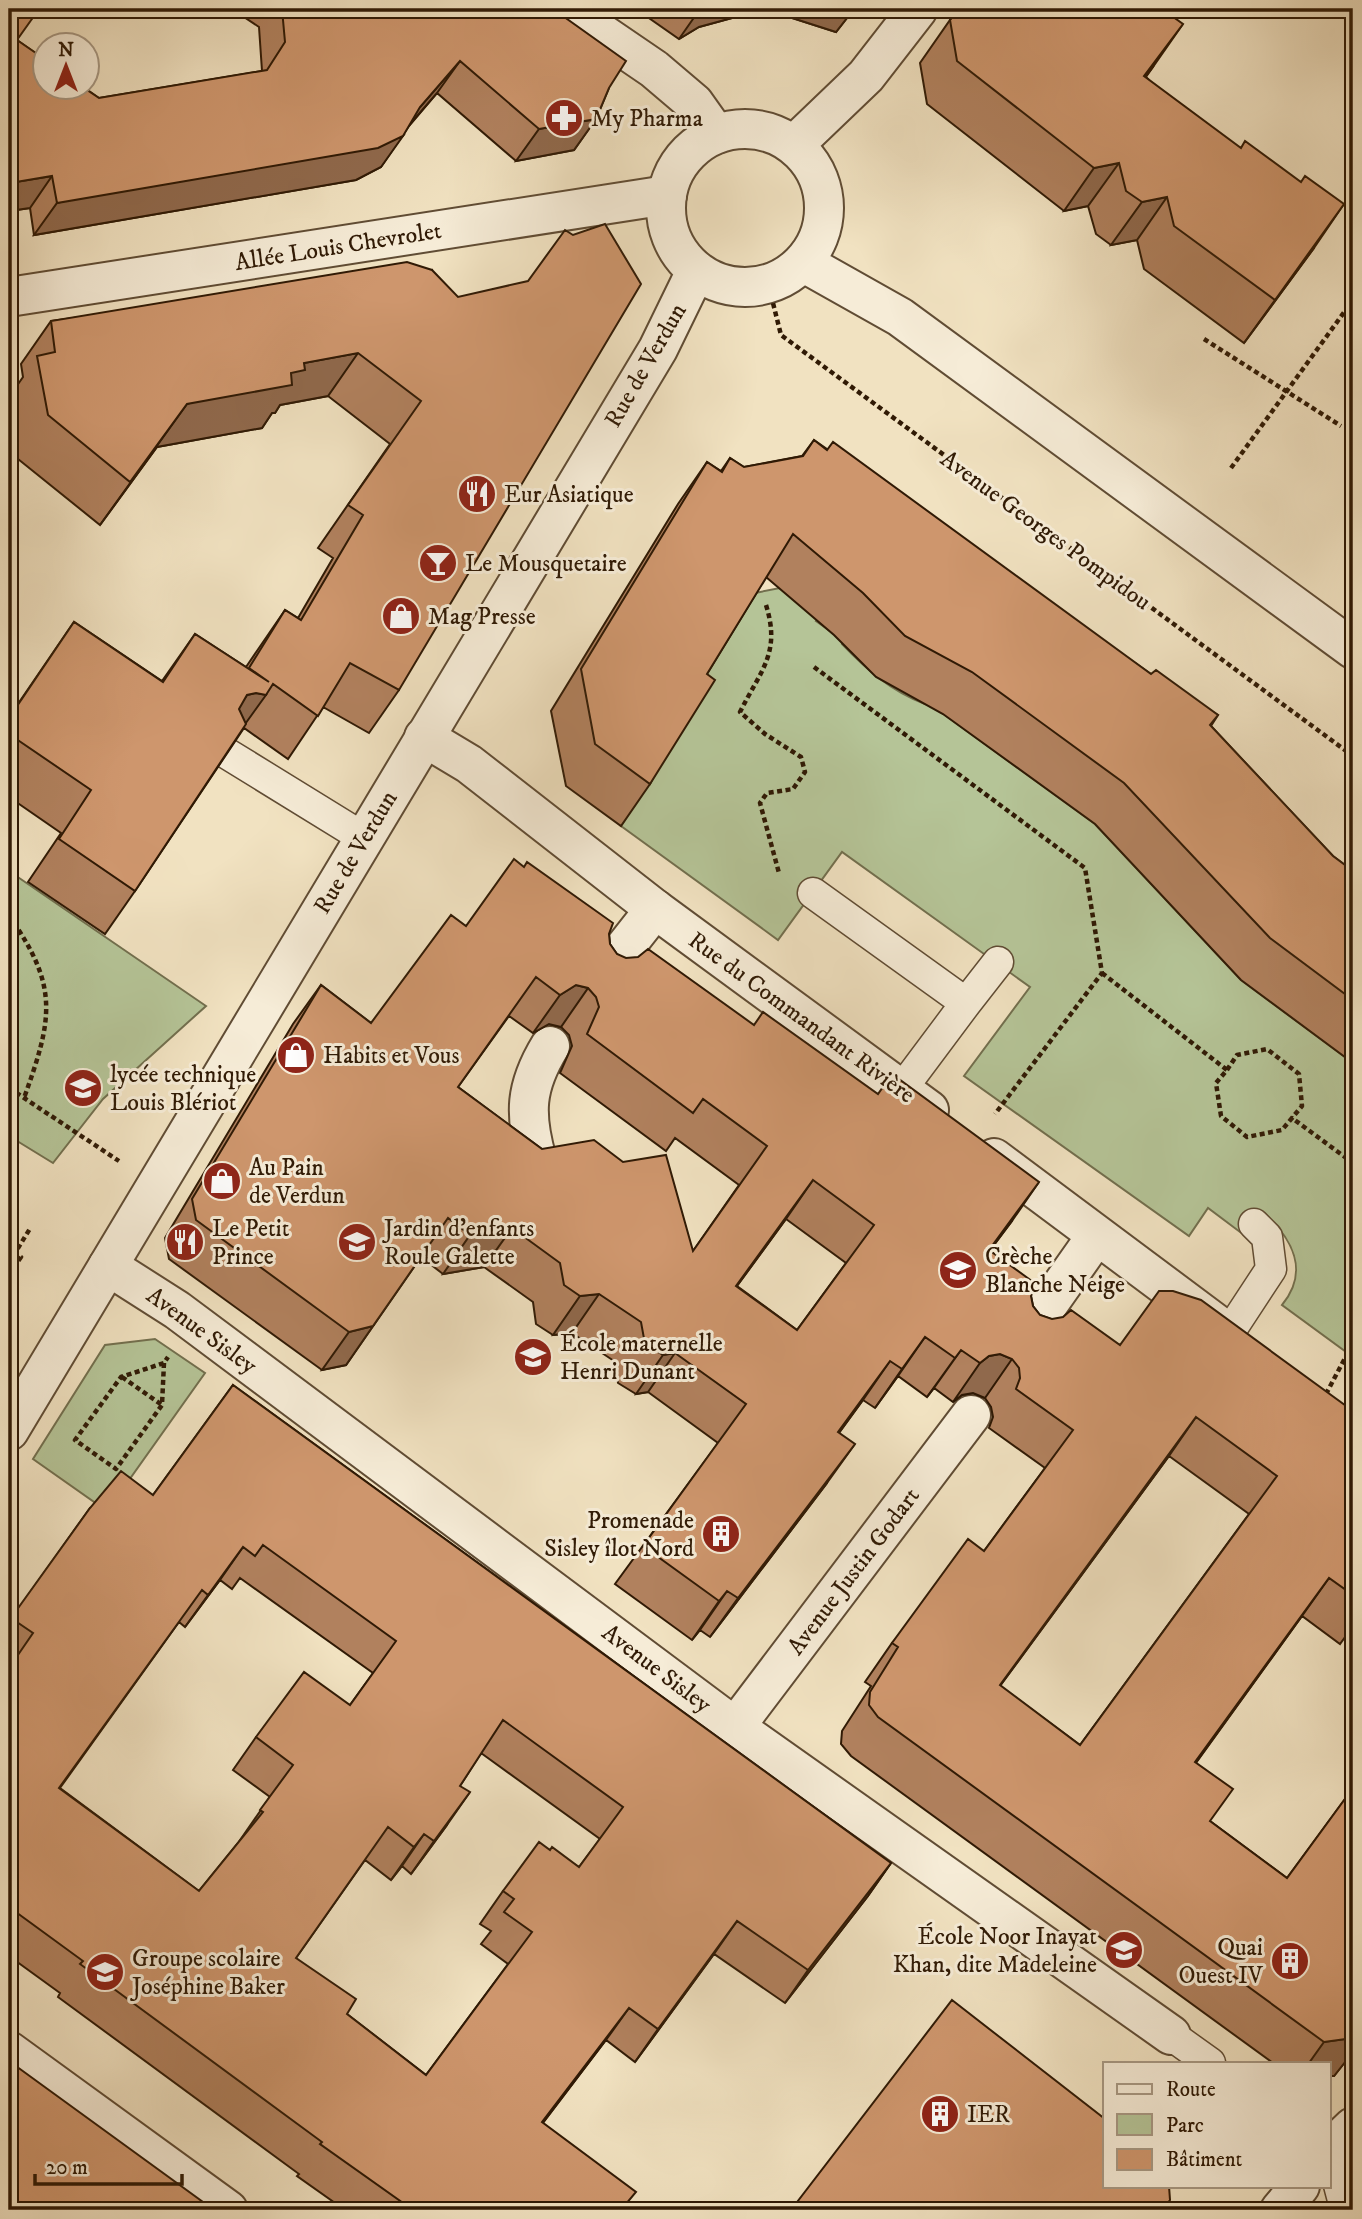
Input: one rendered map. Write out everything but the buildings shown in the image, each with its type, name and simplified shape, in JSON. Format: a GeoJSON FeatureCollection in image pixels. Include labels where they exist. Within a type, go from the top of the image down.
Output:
{"type":"FeatureCollection","features":[{"type":"Feature","properties":{"kind":"street"},"geometry":{"type":"LineString","coordinates":[[566,9],[664,77],[694,103],[716,134]]}},
{"type":"Feature","properties":{"kind":"street"},"geometry":{"type":"LineString","coordinates":[[794,145],[866,76],[918,9]]}},
{"type":"Feature","properties":{"kind":"street"},"geometry":{"type":"LineString","coordinates":[[757,130],[794,145],[817,173],[824,196],[821,231],[804,262],[768,285],[723,285],[696,271],[674,244],[666,212],[671,179],[689,152],[716,134],[757,130]]}},
{"type":"Feature","properties":{"kind":"street","name":"Allée Louis Chevrolet"},"geometry":{"type":"LineString","coordinates":[[9,297],[667,195]]}},
{"type":"Feature","properties":{"kind":"street"},"geometry":{"type":"LineString","coordinates":[[804,262],[900,317],[1353,649]]}},
{"type":"Feature","properties":{"kind":"street","name":"Rue de Verdun"},"geometry":{"type":"LineString","coordinates":[[9,1431],[671,327],[696,271]]}},
{"type":"Feature","properties":{"kind":"street","name":"Rue du Commandant Rivière"},"geometry":{"type":"LineString","coordinates":[[424,737],[469,764],[655,909],[1229,1333],[1261,1353]]}},
{"type":"Feature","properties":{"kind":"street"},"geometry":{"type":"LineString","coordinates":[[603,975],[655,909]]}},
{"type":"Feature","properties":{"kind":"street"},"geometry":{"type":"LineString","coordinates":[[537,1160],[529,1126],[529,1090],[536,1069],[550,1046]]}},
{"type":"Feature","properties":{"kind":"street"},"geometry":{"type":"LineString","coordinates":[[1026,1336],[1097,1235]]}},
{"type":"Feature","properties":{"kind":"street","name":"Avenue Sisley"},"geometry":{"type":"LineString","coordinates":[[108,1266],[193,1322],[735,1727],[1171,2035]]}},
{"type":"Feature","properties":{"kind":"street","name":"Avenue Justin Godart"},"geometry":{"type":"LineString","coordinates":[[735,1727],[971,1415]]}},
{"type":"Feature","properties":{"kind":"street"},"geometry":{"type":"LineString","coordinates":[[9,2051],[228,2210]]}},
{"type":"Feature","properties":{"kind":"street"},"geometry":{"type":"LineString","coordinates":[[1280,2210],[1298,2188]]}},
{"type":"Feature","properties":{"kind":"lane"},"geometry":{"type":"LineString","coordinates":[[226,753],[364,838]]}},
{"type":"Feature","properties":{"kind":"lane"},"geometry":{"type":"LineString","coordinates":[[813,893],[966,1003]]}},
{"type":"Feature","properties":{"kind":"lane"},"geometry":{"type":"LineString","coordinates":[[901,1090],[998,962]]}},
{"type":"Feature","properties":{"kind":"lane"},"geometry":{"type":"LineString","coordinates":[[1229,1333],[1271,1269],[1266,1237],[1254,1224]]}},
{"type":"Feature","properties":{"kind":"lane","name":"Avenue Sisley"},"geometry":{"type":"LineString","coordinates":[[1171,2035],[1209,2062]]}},
{"type":"Feature","properties":{"kind":"lane"},"geometry":{"type":"LineString","coordinates":[[1335,2143],[1345,2204],[1353,2210]]}},
{"type":"Feature","properties":{"kind":"path","name":"Avenue Georges Pompidou"},"geometry":{"type":"LineString","coordinates":[[768,285],[781,335],[1353,756]]}},
{"type":"Feature","properties":{"kind":"path"},"geometry":{"type":"LineString","coordinates":[[1231,468],[1353,300]]}},
{"type":"Feature","properties":{"kind":"path"},"geometry":{"type":"LineString","coordinates":[[1204,339],[1341,426]]}},
{"type":"Feature","properties":{"kind":"path"},"geometry":{"type":"LineString","coordinates":[[766,605],[773,629],[772,651],[740,712],[765,734],[801,757],[805,772],[793,789],[767,793],[760,803],[777,872],[813,893]]}},
{"type":"Feature","properties":{"kind":"path"},"geometry":{"type":"LineString","coordinates":[[814,667],[1085,868],[1102,974],[1227,1070]]}},
{"type":"Feature","properties":{"kind":"path"},"geometry":{"type":"LineString","coordinates":[[9,916],[45,980],[44,1032],[24,1098]]}},
{"type":"Feature","properties":{"kind":"path"},"geometry":{"type":"LineString","coordinates":[[1003,1104],[1102,974]]}},
{"type":"Feature","properties":{"kind":"path"},"geometry":{"type":"LineString","coordinates":[[1267,1049],[1299,1074],[1302,1106],[1292,1118],[1282,1130],[1247,1137],[1221,1116],[1216,1083],[1237,1055],[1267,1049]]}},
{"type":"Feature","properties":{"kind":"path"},"geometry":{"type":"LineString","coordinates":[[9,1088],[157,1184]]}},
{"type":"Feature","properties":{"kind":"path"},"geometry":{"type":"LineString","coordinates":[[1292,1118],[1353,1163]]}},
{"type":"Feature","properties":{"kind":"path"},"geometry":{"type":"LineString","coordinates":[[9,1275],[21,1257],[15,1253],[31,1227]]}},
{"type":"Feature","properties":{"kind":"path"},"geometry":{"type":"LineString","coordinates":[[164,1363],[121,1377],[75,1440],[116,1469],[162,1405],[164,1363],[193,1322]]}},
{"type":"Feature","properties":{"kind":"path"},"geometry":{"type":"LineString","coordinates":[[1325,1395],[1353,1343]]}},
{"type":"Feature","properties":{"kind":"path"},"geometry":{"type":"LineString","coordinates":[[121,1377],[162,1405]]}},
{"type":"Feature","properties":{"kind":"green space"},"geometry":{"type":"Polygon","coordinates":[[[790,586],[824,611],[816,621],[844,641],[842,644],[880,679],[913,699],[925,704],[927,702],[1095,824],[1241,980],[1353,1063],[1353,1357],[1282,1305],[1295,1280],[1294,1256],[1282,1233],[1263,1212],[1244,1235],[1208,1208],[1189,1236],[964,1076],[1030,987],[842,852],[778,940],[621,826],[685,722],[740,596],[790,586]]]}},
{"type":"Feature","properties":{"kind":"green space","name":"lycée technique Louis Blériot"},"geometry":{"type":"Polygon","coordinates":[[[9,871],[206,1006],[103,1099],[53,1163],[9,1136],[9,871]]]}},
{"type":"Feature","properties":{"kind":"green space"},"geometry":{"type":"Polygon","coordinates":[[[155,1339],[205,1373],[107,1511],[33,1459],[105,1345],[155,1339]]]}},
{"type":"Feature","properties":{"kind":"place","name":"My Pharma"},"geometry":{"type":"Point","coordinates":[564,118]}},
{"type":"Feature","properties":{"kind":"place","name":"Eur Asiatique"},"geometry":{"type":"Point","coordinates":[477,494]}},
{"type":"Feature","properties":{"kind":"place","name":"Le Mousquetaire"},"geometry":{"type":"Point","coordinates":[438,563]}},
{"type":"Feature","properties":{"kind":"place","name":"Mag Presse"},"geometry":{"type":"Point","coordinates":[401,616]}},
{"type":"Feature","properties":{"kind":"place","name":"Habits et Vous"},"geometry":{"type":"Point","coordinates":[296,1055]}},
{"type":"Feature","properties":{"kind":"place","name":"lycée technique Louis Blériot"},"geometry":{"type":"Point","coordinates":[83,1088]}},
{"type":"Feature","properties":{"kind":"place","name":"Au Pain de Verdun"},"geometry":{"type":"Point","coordinates":[222,1181]}},
{"type":"Feature","properties":{"kind":"place","name":"Le Petit Prince"},"geometry":{"type":"Point","coordinates":[185,1242]}},
{"type":"Feature","properties":{"kind":"place","name":"Jardin d'enfants Roule Galette"},"geometry":{"type":"Point","coordinates":[357,1242]}},
{"type":"Feature","properties":{"kind":"place","name":"Crèche Blanche Neige"},"geometry":{"type":"Point","coordinates":[958,1270]}},
{"type":"Feature","properties":{"kind":"place","name":"École maternelle Henri Dunant"},"geometry":{"type":"Point","coordinates":[533,1357]}},
{"type":"Feature","properties":{"kind":"place","name":"Promenade Sisley îlot Nord"},"geometry":{"type":"Point","coordinates":[721,1534]}},
{"type":"Feature","properties":{"kind":"place","name":"École Noor Inayat Khan, dite Madeleine"},"geometry":{"type":"Point","coordinates":[1124,1950]}},
{"type":"Feature","properties":{"kind":"place","name":"Quai Ouest IV"},"geometry":{"type":"Point","coordinates":[1290,1961]}},
{"type":"Feature","properties":{"kind":"place","name":"Groupe scolaire Joséphine Baker"},"geometry":{"type":"Point","coordinates":[105,1972]}},
{"type":"Feature","properties":{"kind":"place","name":"IER"},"geometry":{"type":"Point","coordinates":[940,2114]}}]}
